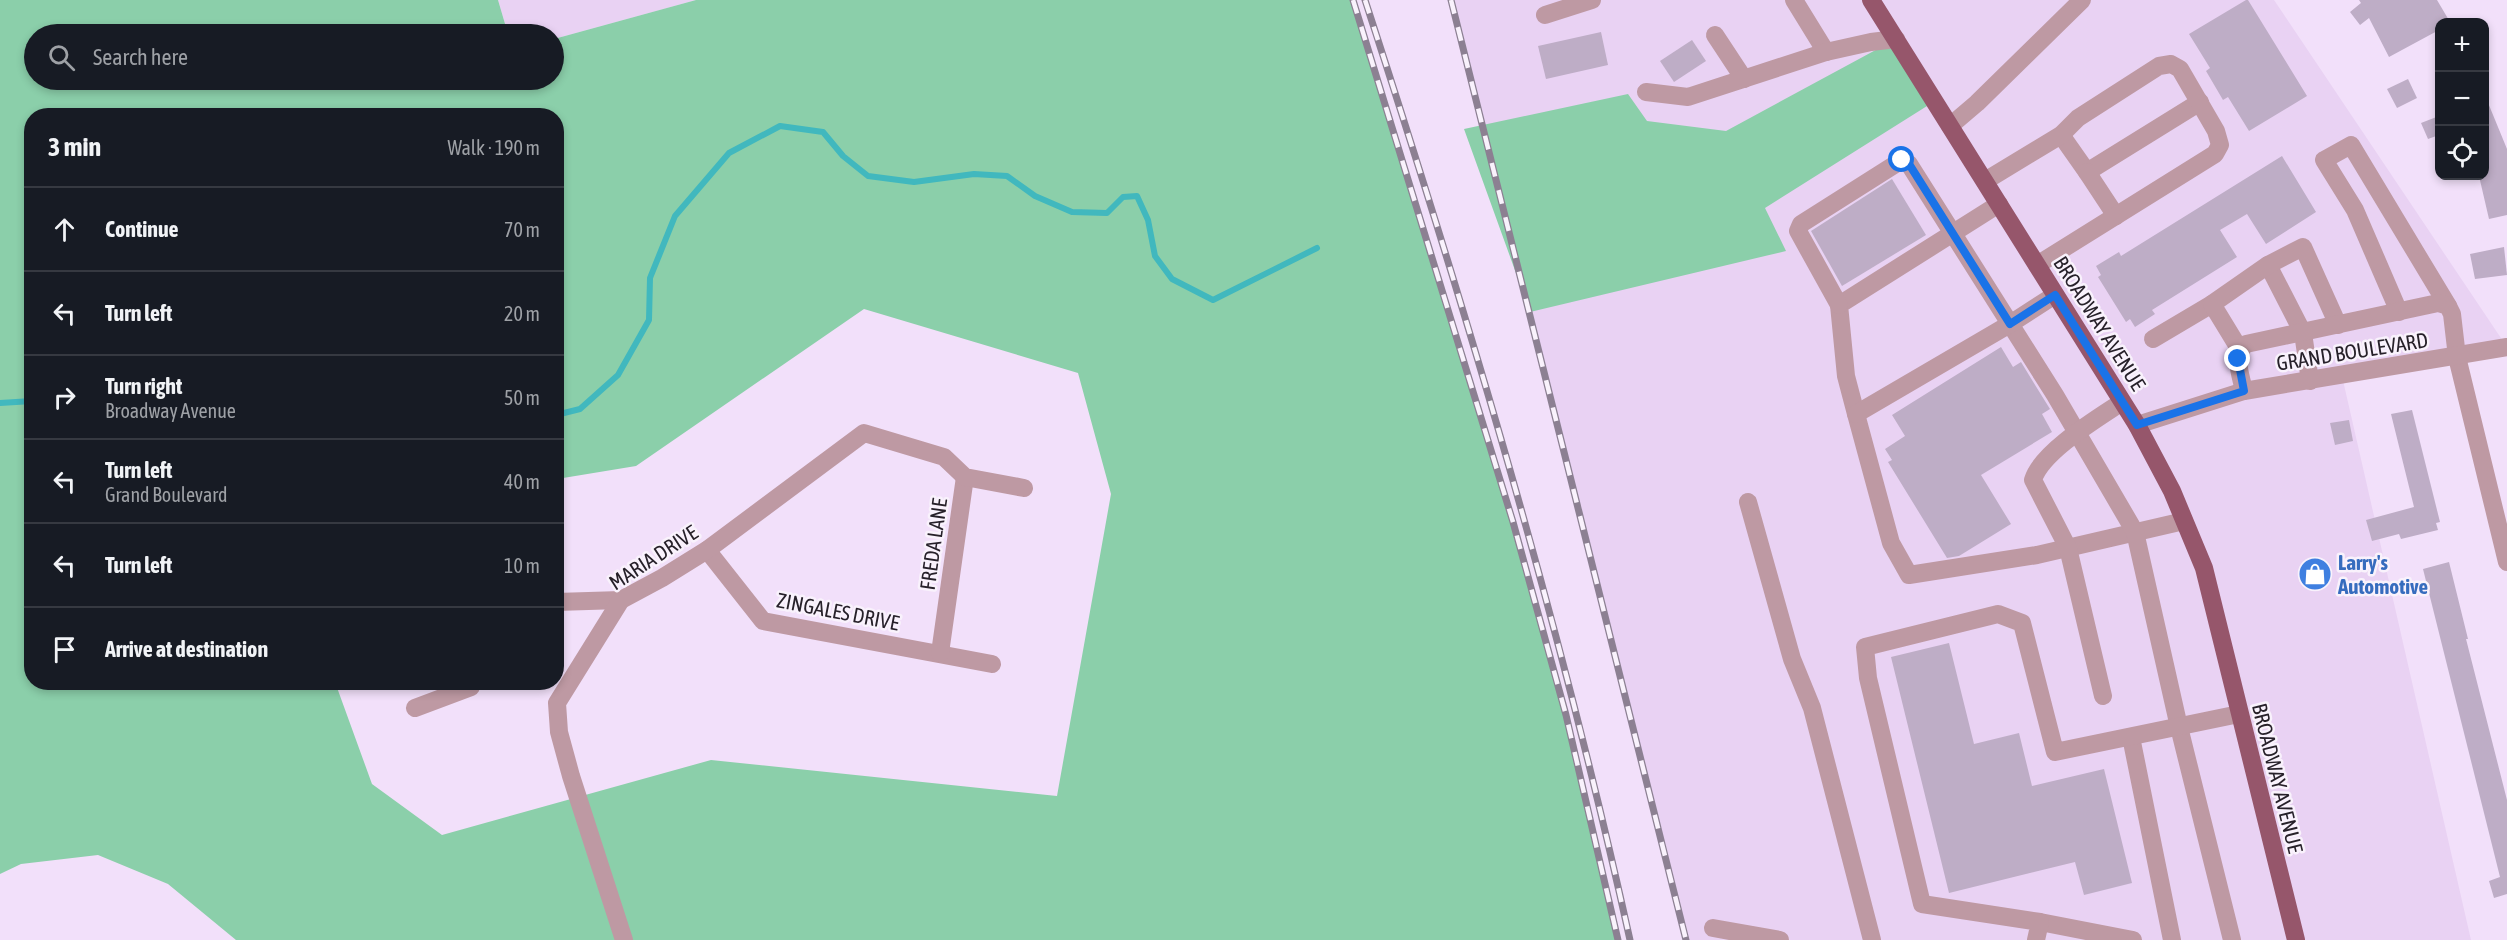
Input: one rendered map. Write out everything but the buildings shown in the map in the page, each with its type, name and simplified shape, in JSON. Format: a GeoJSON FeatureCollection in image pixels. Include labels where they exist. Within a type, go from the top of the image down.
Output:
{"type":"FeatureCollection","features":[{"type":"Feature","properties":{"kind":"main road","name":"BROADWAY AVENUE"},"geometry":{"type":"LineString","coordinates":[[1871,0],[2137,425],[2172,491],[2204,568],[2238,714],[2296,940]]}},
{"type":"Feature","properties":{"kind":"street"},"geometry":{"type":"LineString","coordinates":[[1545,15],[1592,0]]}},
{"type":"Feature","properties":{"kind":"street"},"geometry":{"type":"LineString","coordinates":[[1794,0],[1826,52]]}},
{"type":"Feature","properties":{"kind":"street"},"geometry":{"type":"LineString","coordinates":[[1950,126],[1977,103],[2082,0]]}},
{"type":"Feature","properties":{"kind":"street"},"geometry":{"type":"LineString","coordinates":[[1715,35],[1744,79]]}},
{"type":"Feature","properties":{"kind":"street"},"geometry":{"type":"LineString","coordinates":[[1646,92],[1688,97],[1826,52],[1896,39]]}},
{"type":"Feature","properties":{"kind":"street"},"geometry":{"type":"LineString","coordinates":[[1985,181],[2061,135],[2078,118],[2159,66],[2171,64],[2180,69],[2216,131],[2220,145],[2215,154],[2037,266]]}},
{"type":"Feature","properties":{"kind":"street"},"geometry":{"type":"LineString","coordinates":[[2087,172],[2199,102]]}},
{"type":"Feature","properties":{"kind":"street"},"geometry":{"type":"LineString","coordinates":[[2061,135],[2116,216]]}},
{"type":"Feature","properties":{"kind":"street"},"geometry":{"type":"LineString","coordinates":[[2399,312],[2355,210],[2324,160],[2351,145],[2452,314],[2457,357],[2507,562]]}},
{"type":"Feature","properties":{"kind":"street"},"geometry":{"type":"LineString","coordinates":[[2184,521],[2135,532],[2037,555],[1908,575],[1891,543],[1846,376],[1839,305],[1798,231],[1801,224],[1902,160],[1909,164],[2077,432],[2135,532],[2179,727],[2232,940]]}},
{"type":"Feature","properties":{"kind":"street"},"geometry":{"type":"LineString","coordinates":[[1839,305],[1999,204]]}},
{"type":"Feature","properties":{"kind":"street"},"geometry":{"type":"LineString","coordinates":[[2153,339],[2212,304],[2268,265],[2303,247],[2338,325]]}},
{"type":"Feature","properties":{"kind":"street"},"geometry":{"type":"LineString","coordinates":[[2268,265],[2303,333],[2310,381]]}},
{"type":"Feature","properties":{"kind":"street"},"geometry":{"type":"LineString","coordinates":[[1856,414],[2055,295]]}},
{"type":"Feature","properties":{"kind":"street"},"geometry":{"type":"LineString","coordinates":[[2244,391],[2238,359],[2240,350],[2246,344],[2438,303],[2448,306]]}},
{"type":"Feature","properties":{"kind":"street"},"geometry":{"type":"LineString","coordinates":[[2212,304],[2240,350]]}},
{"type":"Feature","properties":{"kind":"street","name":"GRAND BOULEVARD"},"geometry":{"type":"LineString","coordinates":[[2137,425],[2244,391],[2507,347]]}},
{"type":"Feature","properties":{"kind":"street"},"geometry":{"type":"LineString","coordinates":[[2103,696],[2068,548],[2033,480],[2036,469],[2077,432],[2122,402]]}},
{"type":"Feature","properties":{"kind":"street","name":"MARIA DRIVE"},"geometry":{"type":"LineString","coordinates":[[624,940],[571,776],[559,732],[557,703],[621,600],[707,550],[864,433],[944,457],[965,477]]}},
{"type":"Feature","properties":{"kind":"street"},"geometry":{"type":"LineString","coordinates":[[965,477],[1024,488]]}},
{"type":"Feature","properties":{"kind":"street","name":"FREDA LANE"},"geometry":{"type":"LineString","coordinates":[[940,653],[965,477]]}},
{"type":"Feature","properties":{"kind":"street"},"geometry":{"type":"LineString","coordinates":[[1748,502],[1792,659],[1812,708],[1872,940]]}},
{"type":"Feature","properties":{"kind":"street","name":"ZINGALES DRIVE"},"geometry":{"type":"LineString","coordinates":[[707,550],[763,621],[992,664]]}},
{"type":"Feature","properties":{"kind":"street"},"geometry":{"type":"LineString","coordinates":[[564,602],[621,600]]}},
{"type":"Feature","properties":{"kind":"street"},"geometry":{"type":"LineString","coordinates":[[2133,940],[2038,931],[1922,904],[1868,678],[1865,647],[1998,614],[2022,623],[2055,752],[2238,714]]}},
{"type":"Feature","properties":{"kind":"street"},"geometry":{"type":"LineString","coordinates":[[415,708],[463,690]]}},
{"type":"Feature","properties":{"kind":"street"},"geometry":{"type":"LineString","coordinates":[[2131,737],[2172,940]]}},
{"type":"Feature","properties":{"kind":"street"},"geometry":{"type":"LineString","coordinates":[[1713,928],[1780,940]]}},
{"type":"Feature","properties":{"kind":"shaded area"},"geometry":{"type":"Polygon","coordinates":[[[498,0],[696,0],[564,36],[564,24],[505,24],[498,0]]]}},
{"type":"Feature","properties":{"kind":"shaded area"},"geometry":{"type":"Polygon","coordinates":[[[1448,0],[2274,0],[2507,347],[2342,376],[2471,940],[1685,940],[1448,0]]]}},
{"type":"Feature","properties":{"kind":"green space"},"geometry":{"type":"Polygon","coordinates":[[[0,0],[498,0],[505,24],[24,24],[24,90],[564,90],[564,36],[696,0],[1353,0],[1513,522],[1566,715],[1618,940],[236,940],[168,884],[98,855],[21,864],[0,874],[0,0]]]}},
{"type":"Feature","properties":{"kind":"green space"},"geometry":{"type":"Polygon","coordinates":[[[1896,39],[1935,101],[1765,208],[1786,251],[1530,312],[1464,129],[1628,94],[1647,121],[1726,131],[1896,39]]]}},
{"type":"Feature","properties":{"kind":"waterway"},"geometry":{"type":"LineString","coordinates":[[564,413],[580,409],[618,375],[649,320],[650,278],[675,216],[729,153],[780,126],[823,132],[843,156],[868,176],[914,182],[974,174],[1007,176],[1035,196],[1072,212],[1107,213],[1123,197],[1137,196],[1148,220],[1155,256],[1172,279],[1213,300],[1317,248]]}},
{"type":"Feature","properties":{"kind":"waterway"},"geometry":{"type":"LineString","coordinates":[[0,403],[24,402]]}},
{"type":"Feature","properties":{"kind":"railway"},"geometry":{"type":"LineString","coordinates":[[1353,0],[1513,522],[1566,715],[1618,940]]}},
{"type":"Feature","properties":{"kind":"railway"},"geometry":{"type":"LineString","coordinates":[[1365,0],[1439,233],[1509,467],[1573,703],[1630,940]]}},
{"type":"Feature","properties":{"kind":"railway"},"geometry":{"type":"LineString","coordinates":[[1451,0],[1686,940]]}},
{"type":"Feature","properties":{"kind":"place","name":"Larry's Automotive"},"geometry":{"type":"Point","coordinates":[2315,574]}},
{"type":"Feature","properties":{"kind":"route"},"geometry":{"type":"LineString","coordinates":[[1902,160],[1909,164],[2010,324],[2055,295],[2137,425],[2244,391],[2238,359]]}}]}
